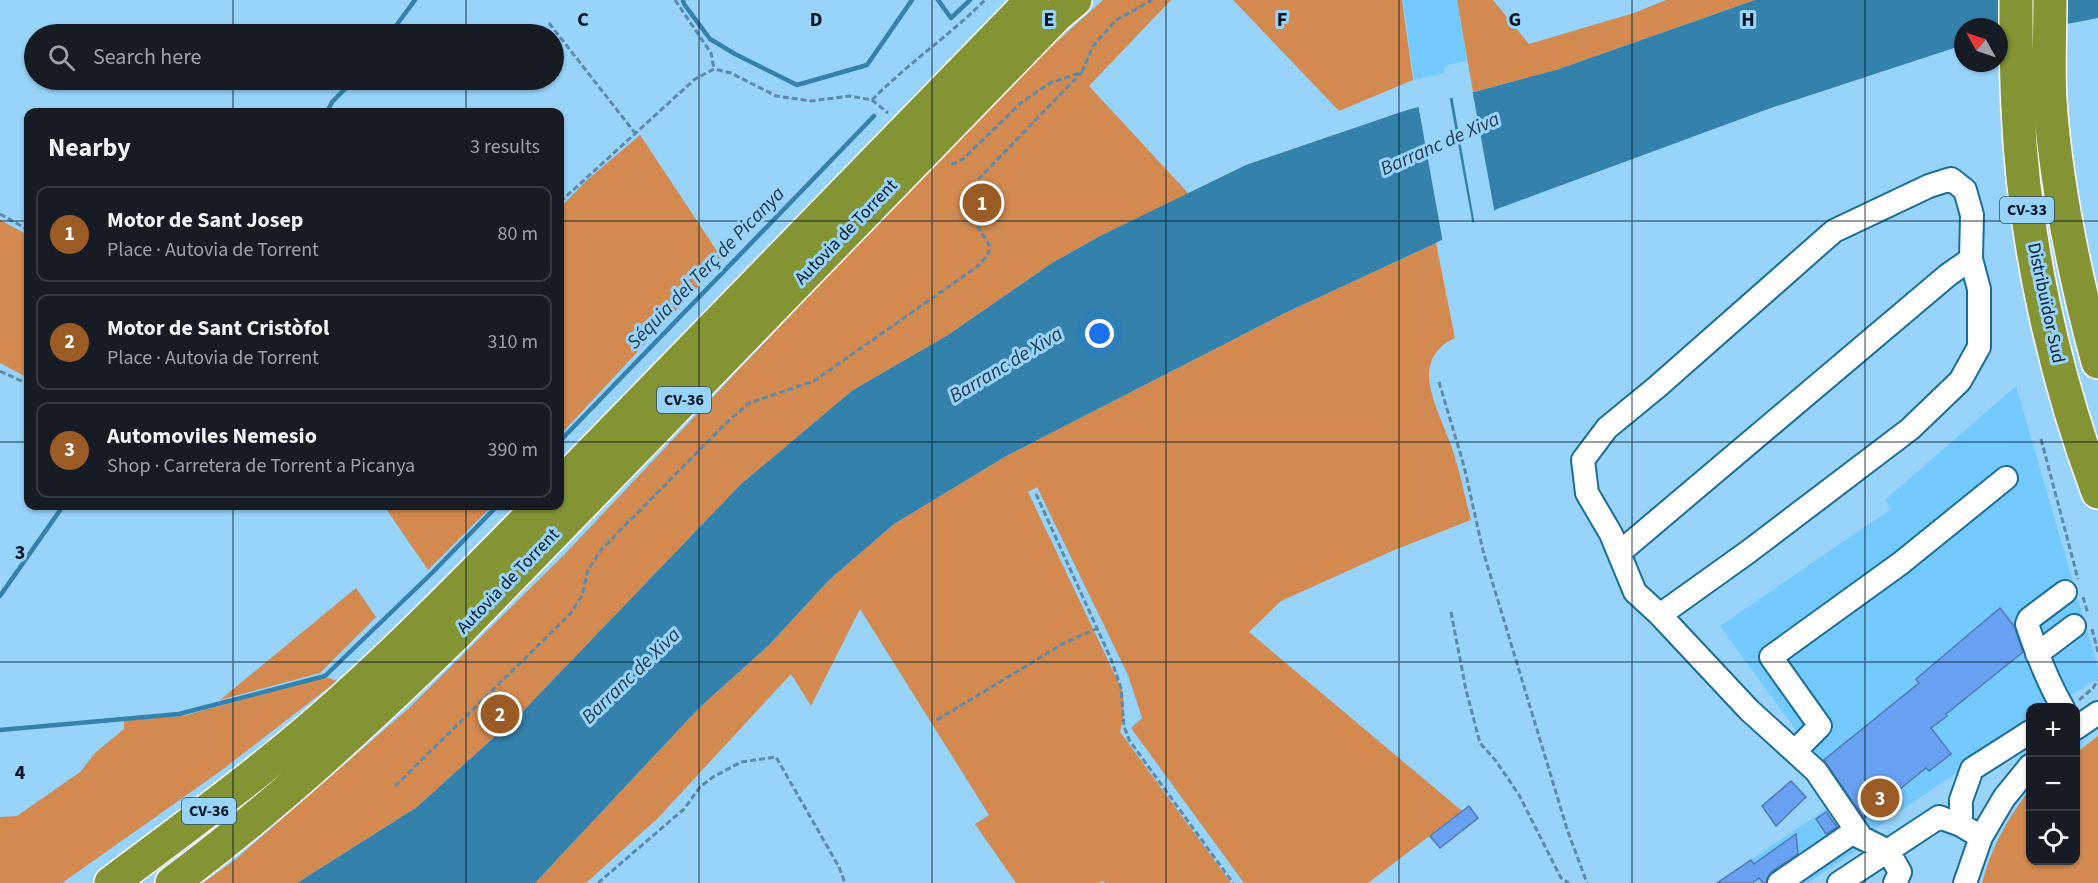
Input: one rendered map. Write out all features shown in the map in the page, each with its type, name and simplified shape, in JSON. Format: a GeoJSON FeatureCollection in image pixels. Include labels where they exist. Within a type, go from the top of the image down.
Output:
{"type":"FeatureCollection","features":[{"type":"Feature","properties":{"kind":"highway","name":"Distribuïdor Sud"},"geometry":{"type":"LineString","coordinates":[[2016,0],[2018,111],[2028,211],[2044,307],[2084,454],[2098,492]]}},
{"type":"Feature","properties":{"kind":"highway","name":"Distribuïdor Sud"},"geometry":{"type":"LineString","coordinates":[[2050,0],[2050,99],[2054,150],[2079,289],[2098,362]]}},
{"type":"Feature","properties":{"kind":"highway","name":"Autovia de Torrent"},"geometry":{"type":"LineString","coordinates":[[564,481],[1060,4]]}},
{"type":"Feature","properties":{"kind":"highway","name":"Autovia de Torrent"},"geometry":{"type":"LineString","coordinates":[[172,883],[207,858],[374,715],[1060,4]]}},
{"type":"Feature","properties":{"kind":"highway","name":"Autovia de Torrent"},"geometry":{"type":"LineString","coordinates":[[101,883],[122,874],[207,812],[339,703],[436,613],[536,510]]}},
{"type":"Feature","properties":{"kind":"street"},"geometry":{"type":"LineString","coordinates":[[1660,615],[1749,552],[1910,429],[1960,381],[1979,346],[1979,289],[1971,259],[1972,215],[1965,190],[1951,179],[1929,186],[1834,231],[1657,387],[1607,428],[1583,460],[1587,493],[1611,534],[1635,592],[1660,615],[1749,710],[1816,771],[1856,835],[1888,851],[1900,872],[1895,883]]}},
{"type":"Feature","properties":{"kind":"street"},"geometry":{"type":"LineString","coordinates":[[1618,553],[1948,275],[1971,259]]}},
{"type":"Feature","properties":{"kind":"street"},"geometry":{"type":"LineString","coordinates":[[1795,751],[1820,726],[1771,657],[1902,563],[2006,478]]}},
{"type":"Feature","properties":{"kind":"street"},"geometry":{"type":"LineString","coordinates":[[2065,703],[2050,687],[2028,624],[2029,619],[2076,591]]}},
{"type":"Feature","properties":{"kind":"street"},"geometry":{"type":"LineString","coordinates":[[2037,654],[2074,626]]}},
{"type":"Feature","properties":{"kind":"street"},"geometry":{"type":"LineString","coordinates":[[2080,725],[2098,713]]}},
{"type":"Feature","properties":{"kind":"street"},"geometry":{"type":"LineString","coordinates":[[1961,825],[1961,800],[1972,769],[2026,735]]}},
{"type":"Feature","properties":{"kind":"street"},"geometry":{"type":"LineString","coordinates":[[1965,883],[1981,837],[2004,798],[2026,772]]}},
{"type":"Feature","properties":{"kind":"street"},"geometry":{"type":"LineString","coordinates":[[1839,883],[1940,817],[1961,800]]}},
{"type":"Feature","properties":{"kind":"street"},"geometry":{"type":"LineString","coordinates":[[1940,817],[1961,825],[1981,837]]}},
{"type":"Feature","properties":{"kind":"street"},"geometry":{"type":"LineString","coordinates":[[1779,883],[1856,835]]}},
{"type":"Feature","properties":{"kind":"path"},"geometry":{"type":"LineString","coordinates":[[675,0],[711,53],[714,69]]}},
{"type":"Feature","properties":{"kind":"path"},"geometry":{"type":"LineString","coordinates":[[872,100],[897,74],[963,22],[986,0]]}},
{"type":"Feature","properties":{"kind":"path"},"geometry":{"type":"LineString","coordinates":[[395,786],[570,614],[582,596],[588,570],[601,550],[733,417],[749,403],[814,381],[988,255],[990,246],[963,204],[963,195],[1082,72],[1094,46],[1115,21],[1152,0]]}},
{"type":"Feature","properties":{"kind":"path"},"geometry":{"type":"LineString","coordinates":[[564,41],[635,133]]}},
{"type":"Feature","properties":{"kind":"path"},"geometry":{"type":"LineString","coordinates":[[564,198],[695,79],[714,69],[731,73],[776,96],[811,101],[850,96],[872,100],[892,116]]}},
{"type":"Feature","properties":{"kind":"path"},"geometry":{"type":"LineString","coordinates":[[944,160],[953,164],[963,159],[1022,102],[1050,83],[1082,72]]}},
{"type":"Feature","properties":{"kind":"path"},"geometry":{"type":"LineString","coordinates":[[0,214],[24,227]]}},
{"type":"Feature","properties":{"kind":"path"},"geometry":{"type":"LineString","coordinates":[[0,370],[24,382]]}},
{"type":"Feature","properties":{"kind":"path"},"geometry":{"type":"LineString","coordinates":[[1439,382],[1464,466],[1483,552],[1567,829],[1587,883]]}},
{"type":"Feature","properties":{"kind":"path"},"geometry":{"type":"LineString","coordinates":[[2041,439],[2076,591],[2098,652]]}},
{"type":"Feature","properties":{"kind":"path"},"geometry":{"type":"LineString","coordinates":[[1036,494],[1111,659],[1121,688],[1124,726],[1129,740],[1233,883]]}},
{"type":"Feature","properties":{"kind":"path"},"geometry":{"type":"LineString","coordinates":[[1451,612],[1466,690],[1480,744],[1496,761],[1518,795],[1561,878],[1569,883]]}},
{"type":"Feature","properties":{"kind":"path"},"geometry":{"type":"LineString","coordinates":[[937,720],[1064,643],[1096,629]]}},
{"type":"Feature","properties":{"kind":"path"},"geometry":{"type":"LineString","coordinates":[[2072,703],[2093,688],[2098,680]]}},
{"type":"Feature","properties":{"kind":"path"},"geometry":{"type":"LineString","coordinates":[[598,883],[684,809],[700,787],[713,777],[741,762],[776,757],[839,867],[845,883]]}},
{"type":"Feature","properties":{"kind":"shaded area"},"geometry":{"type":"Polygon","coordinates":[[[1103,0],[1171,0],[1089,86],[1189,194],[1100,236],[1052,263],[948,335],[853,390],[741,484],[524,710],[417,807],[297,883],[203,883],[236,859],[408,709],[563,556],[915,183],[1032,64],[1103,0]]]}},
{"type":"Feature","properties":{"kind":"shaded area"},"geometry":{"type":"Polygon","coordinates":[[[1233,0],[1402,0],[1413,80],[1339,111],[1233,0]]]}},
{"type":"Feature","properties":{"kind":"shaded area"},"geometry":{"type":"Polygon","coordinates":[[[1403,0],[1457,0],[1467,61],[1447,65],[1444,67],[1445,73],[1414,80],[1403,0]]]}},
{"type":"Feature","properties":{"kind":"shaded area"},"geometry":{"type":"Polygon","coordinates":[[[1457,0],[1493,0],[1529,44],[1634,13],[1666,0],[1755,0],[1553,71],[1473,92],[1457,0]]]}},
{"type":"Feature","properties":{"kind":"shaded area"},"geometry":{"type":"Polygon","coordinates":[[[640,135],[723,260],[564,431],[564,204],[586,181],[640,135]]]}},
{"type":"Feature","properties":{"kind":"shaded area"},"geometry":{"type":"Polygon","coordinates":[[[0,220],[24,233],[24,376],[0,363],[0,220]]]}},
{"type":"Feature","properties":{"kind":"shaded area"},"geometry":{"type":"Polygon","coordinates":[[[1436,243],[1455,338],[1441,347],[1434,356],[1430,367],[1429,382],[1455,457],[1471,520],[1392,551],[1281,601],[1249,632],[1462,811],[1368,883],[1244,883],[1131,728],[1142,718],[1128,675],[1037,487],[1028,492],[1123,692],[1124,715],[1120,732],[1231,883],[1105,883],[1103,881],[1099,883],[1016,883],[975,824],[989,815],[860,609],[811,706],[791,674],[658,818],[586,883],[535,883],[698,709],[770,644],[829,580],[894,524],[1008,455],[1283,314],[1436,243]]]}},
{"type":"Feature","properties":{"kind":"shaded area"},"geometry":{"type":"Polygon","coordinates":[[[2016,386],[2098,668],[2098,678],[2059,703],[2026,703],[2026,725],[1870,832],[1720,626],[1891,509],[1885,500],[2016,386]]]}},
{"type":"Feature","properties":{"kind":"shaded area"},"geometry":{"type":"Polygon","coordinates":[[[387,510],[488,510],[428,570],[387,510]]]}},
{"type":"Feature","properties":{"kind":"shaded area"},"geometry":{"type":"Polygon","coordinates":[[[356,588],[376,617],[320,673],[220,700],[356,588]]]}},
{"type":"Feature","properties":{"kind":"shaded area"},"geometry":{"type":"Polygon","coordinates":[[[326,677],[337,681],[222,770],[62,883],[0,883],[0,817],[17,816],[80,772],[96,752],[124,729],[124,720],[183,716],[326,677]]]}},
{"type":"Feature","properties":{"kind":"shaded area"},"geometry":{"type":"Polygon","coordinates":[[[2098,736],[2098,883],[1982,883],[1990,857],[2001,834],[2026,795],[2026,865],[2080,865],[2080,750],[2098,736]]]}},
{"type":"Feature","properties":{"kind":"shaded area"},"geometry":{"type":"Polygon","coordinates":[[[1838,801],[1868,843],[1808,883],[1718,882],[1838,801]]]}},
{"type":"Feature","properties":{"kind":"water","name":"Barranc de Xiva"},"geometry":{"type":"Polygon","coordinates":[[[1755,0],[2098,0],[2098,18],[2008,35],[2008,18],[1954,18],[1954,48],[1768,109],[1497,209],[1436,243],[1283,314],[1008,455],[894,524],[829,580],[770,644],[698,709],[535,883],[297,883],[417,807],[524,710],[741,484],[853,390],[948,335],[1052,263],[1100,236],[1246,165],[1407,110],[1556,70],[1755,0]]]}},
{"type":"Feature","properties":{"kind":"pier"},"geometry":{"type":"Polygon","coordinates":[[[1472,89],[1495,214],[1475,225],[1452,95],[1472,89]]]}},
{"type":"Feature","properties":{"kind":"pier"},"geometry":{"type":"Polygon","coordinates":[[[1449,95],[1473,226],[1443,243],[1418,104],[1449,95]]]}},
{"type":"Feature","properties":{"kind":"building"},"geometry":{"type":"Polygon","coordinates":[[[981,189],[990,201],[978,211],[968,199],[981,189]]]}},
{"type":"Feature","properties":{"kind":"building"},"geometry":{"type":"Polygon","coordinates":[[[2000,608],[2014,626],[2023,652],[1931,728],[1951,754],[1929,771],[1926,768],[1864,818],[1824,760],[1919,683],[1916,679],[2000,608]]]}},
{"type":"Feature","properties":{"kind":"building"},"geometry":{"type":"Polygon","coordinates":[[[500,702],[513,713],[500,727],[488,716],[500,702]]]}},
{"type":"Feature","properties":{"kind":"building"},"geometry":{"type":"Polygon","coordinates":[[[1791,781],[1806,797],[1776,826],[1762,806],[1791,781]]]}},
{"type":"Feature","properties":{"kind":"building"},"geometry":{"type":"Polygon","coordinates":[[[1469,806],[1478,818],[1440,848],[1430,836],[1469,806]]]}},
{"type":"Feature","properties":{"kind":"building"},"geometry":{"type":"Polygon","coordinates":[[[1826,812],[1837,827],[1826,834],[1816,819],[1826,812]]]}},
{"type":"Feature","properties":{"kind":"building"},"geometry":{"type":"Polygon","coordinates":[[[1796,834],[1798,854],[1771,872],[1766,883],[1759,878],[1752,883],[1717,883],[1751,860],[1754,864],[1796,834]]]}},
{"type":"Feature","properties":{"kind":"waterway"},"geometry":{"type":"LineString","coordinates":[[397,24],[415,0]]}},
{"type":"Feature","properties":{"kind":"waterway"},"geometry":{"type":"LineString","coordinates":[[683,0],[710,39],[797,85],[867,65],[912,0]]}},
{"type":"Feature","properties":{"kind":"waterway","name":"Séquia del Terç de Picanya"},"geometry":{"type":"LineString","coordinates":[[938,0],[951,18],[970,0]]}},
{"type":"Feature","properties":{"kind":"waterway"},"geometry":{"type":"LineString","coordinates":[[329,108],[344,90]]}},
{"type":"Feature","properties":{"kind":"waterway","name":"Séquia del Terç de Picanya"},"geometry":{"type":"LineString","coordinates":[[564,437],[874,116]]}},
{"type":"Feature","properties":{"kind":"waterway"},"geometry":{"type":"LineString","coordinates":[[0,596],[60,510]]}},
{"type":"Feature","properties":{"kind":"waterway","name":"Séquia del Terç de Picanya"},"geometry":{"type":"LineString","coordinates":[[0,730],[179,714],[325,676],[432,573],[493,510]]}},
{"type":"Feature","properties":{"kind":"place","name":"Motor de Sant Josep"},"geometry":{"type":"Point","coordinates":[982,203]}},
{"type":"Feature","properties":{"kind":"place","name":"Motor de Sant Cristòfol"},"geometry":{"type":"Point","coordinates":[500,714]}},
{"type":"Feature","properties":{"kind":"place","name":"Automoviles Nemesio"},"geometry":{"type":"Point","coordinates":[1880,798]}}]}
